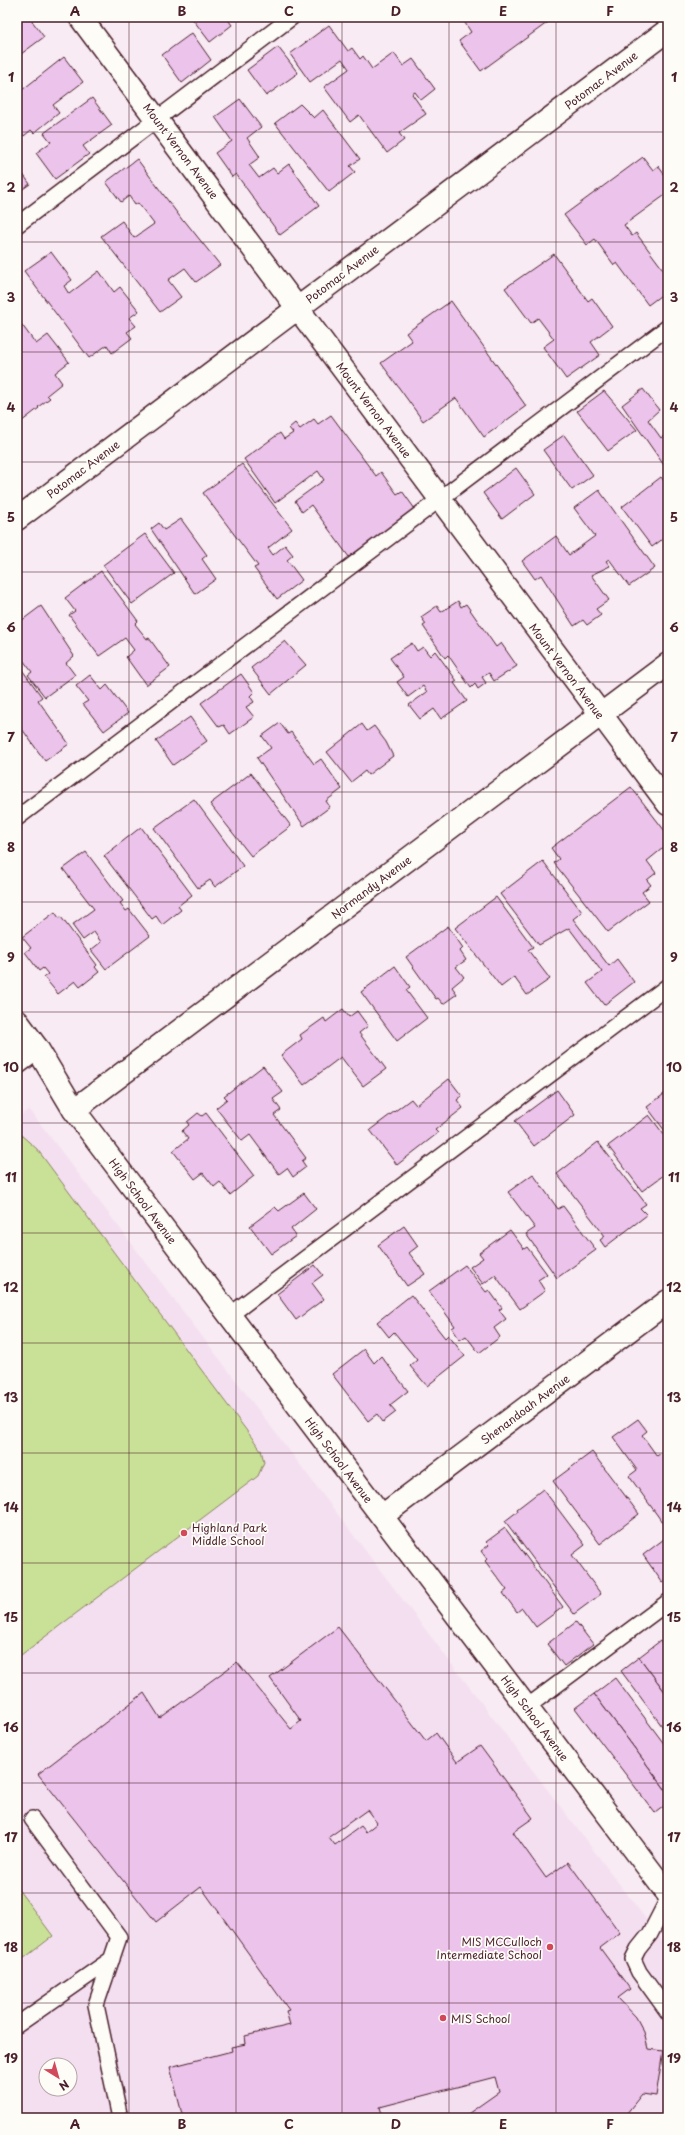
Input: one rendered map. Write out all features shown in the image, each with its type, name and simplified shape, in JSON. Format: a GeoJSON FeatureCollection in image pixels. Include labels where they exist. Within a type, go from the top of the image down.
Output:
{"type":"FeatureCollection","features":[{"type":"Feature","properties":{"kind":"street","name":"Mount Vernon Avenue"},"geometry":{"type":"LineString","coordinates":[[80,17],[298,307],[600,715],[668,804]]}},
{"type":"Feature","properties":{"kind":"street","name":"Potomac Avenue"},"geometry":{"type":"LineString","coordinates":[[17,519],[668,30]]}},
{"type":"Feature","properties":{"kind":"street","name":"Normandy Avenue"},"geometry":{"type":"LineString","coordinates":[[74,1110],[668,664]]}},
{"type":"Feature","properties":{"kind":"street","name":"High School Avenue"},"geometry":{"type":"LineString","coordinates":[[17,1021],[37,1048],[74,1110],[668,1894]]}},
{"type":"Feature","properties":{"kind":"street"},"geometry":{"type":"LineString","coordinates":[[17,1063],[37,1048]]}},
{"type":"Feature","properties":{"kind":"street","name":"Shenandoah Avenue"},"geometry":{"type":"LineString","coordinates":[[382,1516],[668,1302]]}},
{"type":"Feature","properties":{"kind":"lane"},"geometry":{"type":"LineString","coordinates":[[17,225],[292,17]]}},
{"type":"Feature","properties":{"kind":"lane"},"geometry":{"type":"LineString","coordinates":[[17,818],[668,327]]}},
{"type":"Feature","properties":{"kind":"lane"},"geometry":{"type":"LineString","coordinates":[[230,1315],[668,986]]}},
{"type":"Feature","properties":{"kind":"lane"},"geometry":{"type":"LineString","coordinates":[[527,1707],[668,1602]]}},
{"type":"Feature","properties":{"kind":"lane"},"geometry":{"type":"LineString","coordinates":[[32,1818],[119,1937],[96,2005],[120,2118]]}},
{"type":"Feature","properties":{"kind":"lane"},"geometry":{"type":"LineString","coordinates":[[668,1899],[650,1934],[638,1949],[633,1959],[639,1972],[668,2012]]}},
{"type":"Feature","properties":{"kind":"lane"},"geometry":{"type":"LineString","coordinates":[[17,2025],[112,1959]]}},
{"type":"Feature","properties":{"kind":"shaded area","name":"Highland Park Middle School"},"geometry":{"type":"Polygon","coordinates":[[[29,1109],[668,1948],[668,2118],[17,2118],[17,1118],[29,1109]]]}},
{"type":"Feature","properties":{"kind":"green space"},"geometry":{"type":"Polygon","coordinates":[[[21,1135],[37,1149],[261,1450],[264,1462],[258,1476],[17,1658],[17,1136],[21,1135]]]}},
{"type":"Feature","properties":{"kind":"green space"},"geometry":{"type":"Polygon","coordinates":[[[17,1888],[53,1936],[19,1962],[17,1960],[17,1888]]]}},
{"type":"Feature","properties":{"kind":"building"},"geometry":{"type":"Polygon","coordinates":[[[17,17],[29,17],[44,37],[17,57],[17,17]]]}},
{"type":"Feature","properties":{"kind":"building"},"geometry":{"type":"Polygon","coordinates":[[[191,17],[226,17],[232,25],[210,42],[191,17]]]}},
{"type":"Feature","properties":{"kind":"building"},"geometry":{"type":"Polygon","coordinates":[[[461,17],[549,17],[551,20],[481,71],[459,41],[471,32],[461,17]]]}},
{"type":"Feature","properties":{"kind":"building"},"geometry":{"type":"Polygon","coordinates":[[[329,25],[348,51],[352,48],[360,59],[363,56],[372,69],[394,53],[403,66],[413,59],[435,89],[421,100],[415,92],[412,94],[426,114],[399,133],[404,140],[387,153],[359,115],[350,122],[324,87],[349,69],[342,59],[310,82],[290,54],[329,25]]]}},
{"type":"Feature","properties":{"kind":"building"},"geometry":{"type":"Polygon","coordinates":[[[192,33],[211,60],[182,83],[162,55],[192,33]]]}},
{"type":"Feature","properties":{"kind":"building"},"geometry":{"type":"Polygon","coordinates":[[[278,47],[298,73],[266,96],[247,70],[278,47]]]}},
{"type":"Feature","properties":{"kind":"building"},"geometry":{"type":"Polygon","coordinates":[[[64,57],[83,82],[53,105],[59,113],[34,133],[31,130],[24,136],[17,127],[17,94],[64,57]]]}},
{"type":"Feature","properties":{"kind":"building"},"geometry":{"type":"Polygon","coordinates":[[[92,98],[112,125],[83,146],[89,154],[55,179],[36,153],[51,142],[44,133],[92,98]]]}},
{"type":"Feature","properties":{"kind":"building"},"geometry":{"type":"Polygon","coordinates":[[[240,99],[261,127],[247,138],[260,157],[249,165],[259,178],[273,168],[277,173],[289,164],[319,206],[280,235],[236,174],[232,177],[215,153],[232,141],[215,117],[240,99]]]}},
{"type":"Feature","properties":{"kind":"building"},"geometry":{"type":"Polygon","coordinates":[[[300,104],[314,118],[323,110],[360,159],[350,166],[355,172],[329,192],[275,123],[300,104]]]}},
{"type":"Feature","properties":{"kind":"building"},"geometry":{"type":"Polygon","coordinates":[[[643,157],[653,170],[658,166],[668,179],[668,193],[624,225],[632,236],[636,233],[668,276],[668,290],[648,305],[617,263],[614,265],[595,239],[587,245],[564,215],[643,157]]]}},
{"type":"Feature","properties":{"kind":"building"},"geometry":{"type":"Polygon","coordinates":[[[137,159],[183,221],[184,220],[220,265],[196,282],[185,268],[168,280],[181,297],[160,312],[101,236],[122,221],[134,238],[154,224],[138,203],[135,205],[129,196],[121,202],[106,182],[137,159]]]}},
{"type":"Feature","properties":{"kind":"building"},"geometry":{"type":"Polygon","coordinates":[[[17,166],[30,184],[17,193],[17,166]]]}},
{"type":"Feature","properties":{"kind":"building"},"geometry":{"type":"Polygon","coordinates":[[[51,252],[72,280],[64,286],[69,294],[99,271],[114,292],[120,287],[139,311],[129,318],[136,326],[127,332],[132,338],[112,353],[107,345],[89,358],[24,271],[51,252]]]}},
{"type":"Feature","properties":{"kind":"building"},"geometry":{"type":"Polygon","coordinates":[[[554,254],[588,301],[592,298],[612,326],[591,342],[600,355],[566,379],[543,347],[554,339],[538,318],[531,323],[505,288],[554,254]]]}},
{"type":"Feature","properties":{"kind":"building"},"geometry":{"type":"Polygon","coordinates":[[[451,301],[526,406],[484,437],[456,398],[423,421],[381,363],[412,341],[406,333],[451,301]]]}},
{"type":"Feature","properties":{"kind":"building"},"geometry":{"type":"Polygon","coordinates":[[[22,325],[36,344],[48,335],[69,362],[55,373],[62,383],[47,395],[50,398],[21,422],[17,416],[17,329],[22,325]]]}},
{"type":"Feature","properties":{"kind":"building"},"geometry":{"type":"Polygon","coordinates":[[[643,389],[659,410],[648,420],[661,438],[668,433],[668,471],[622,405],[643,389]]]}},
{"type":"Feature","properties":{"kind":"building"},"geometry":{"type":"Polygon","coordinates":[[[604,391],[637,430],[608,451],[577,411],[604,391]]]}},
{"type":"Feature","properties":{"kind":"building"},"geometry":{"type":"Polygon","coordinates":[[[331,415],[376,476],[381,472],[397,494],[402,491],[415,509],[349,557],[311,505],[302,512],[295,501],[324,480],[318,471],[275,503],[244,459],[280,433],[284,439],[293,433],[289,428],[295,423],[300,429],[314,419],[318,424],[331,415]]]}},
{"type":"Feature","properties":{"kind":"building"},"geometry":{"type":"Polygon","coordinates":[[[564,435],[593,475],[572,490],[543,450],[564,435]]]}},
{"type":"Feature","properties":{"kind":"building"},"geometry":{"type":"Polygon","coordinates":[[[242,464],[292,529],[268,548],[273,555],[285,545],[293,555],[287,560],[302,580],[277,599],[254,568],[258,566],[203,493],[242,464]]]}},
{"type":"Feature","properties":{"kind":"building"},"geometry":{"type":"Polygon","coordinates":[[[516,468],[535,494],[502,519],[483,493],[516,468]]]}},
{"type":"Feature","properties":{"kind":"building"},"geometry":{"type":"Polygon","coordinates":[[[661,477],[668,486],[668,535],[652,547],[622,507],[661,477]]]}},
{"type":"Feature","properties":{"kind":"building"},"geometry":{"type":"Polygon","coordinates":[[[599,490],[655,568],[629,586],[609,559],[606,561],[610,566],[591,575],[609,600],[596,609],[601,615],[587,625],[583,620],[574,626],[541,575],[535,579],[522,561],[556,536],[569,555],[595,536],[574,508],[599,490]]]}},
{"type":"Feature","properties":{"kind":"building"},"geometry":{"type":"Polygon","coordinates":[[[181,519],[207,555],[202,559],[216,579],[195,594],[151,529],[159,523],[164,530],[181,519]]]}},
{"type":"Feature","properties":{"kind":"building"},"geometry":{"type":"Polygon","coordinates":[[[145,534],[174,573],[132,604],[103,565],[145,534]]]}},
{"type":"Feature","properties":{"kind":"building"},"geometry":{"type":"Polygon","coordinates":[[[101,571],[138,621],[135,624],[147,639],[149,638],[170,667],[146,685],[126,657],[134,650],[125,638],[99,656],[69,615],[75,611],[65,598],[101,571]]]}},
{"type":"Feature","properties":{"kind":"building"},"geometry":{"type":"Polygon","coordinates":[[[458,601],[461,607],[466,604],[496,647],[501,643],[517,666],[494,681],[489,673],[482,677],[486,683],[478,689],[475,684],[471,688],[448,655],[445,658],[423,626],[426,624],[421,617],[437,606],[441,612],[458,601]]]}},
{"type":"Feature","properties":{"kind":"building"},"geometry":{"type":"Polygon","coordinates":[[[41,606],[74,656],[66,663],[75,675],[45,697],[28,675],[32,672],[17,652],[17,624],[41,606]]]}},
{"type":"Feature","properties":{"kind":"building"},"geometry":{"type":"Polygon","coordinates":[[[285,641],[306,665],[271,694],[251,668],[285,641]]]}},
{"type":"Feature","properties":{"kind":"building"},"geometry":{"type":"Polygon","coordinates":[[[412,643],[417,651],[423,647],[430,656],[435,651],[457,681],[454,683],[467,701],[441,719],[434,709],[420,719],[409,705],[427,692],[423,686],[408,697],[397,682],[404,677],[390,658],[412,643]]]}},
{"type":"Feature","properties":{"kind":"building"},"geometry":{"type":"Polygon","coordinates":[[[17,663],[42,697],[38,700],[69,744],[45,761],[17,722],[17,663]]]}},
{"type":"Feature","properties":{"kind":"building"},"geometry":{"type":"Polygon","coordinates":[[[241,674],[254,692],[250,696],[254,702],[246,707],[254,717],[230,734],[224,725],[219,727],[201,703],[241,674]]]}},
{"type":"Feature","properties":{"kind":"building"},"geometry":{"type":"Polygon","coordinates":[[[90,675],[102,690],[107,685],[128,713],[104,731],[83,704],[88,701],[76,686],[90,675]]]}},
{"type":"Feature","properties":{"kind":"building"},"geometry":{"type":"Polygon","coordinates":[[[190,717],[207,741],[173,765],[156,741],[190,717]]]}},
{"type":"Feature","properties":{"kind":"building"},"geometry":{"type":"Polygon","coordinates":[[[280,723],[288,734],[291,732],[314,764],[321,759],[342,789],[326,801],[330,807],[304,826],[257,758],[271,748],[262,736],[280,723]]]}},
{"type":"Feature","properties":{"kind":"building"},"geometry":{"type":"Polygon","coordinates":[[[362,724],[367,731],[374,726],[386,742],[393,756],[368,775],[365,771],[351,782],[327,752],[362,724]]]}},
{"type":"Feature","properties":{"kind":"building"},"geometry":{"type":"Polygon","coordinates":[[[251,773],[291,826],[251,856],[210,804],[251,773]]]}},
{"type":"Feature","properties":{"kind":"building"},"geometry":{"type":"Polygon","coordinates":[[[631,787],[668,835],[668,844],[647,861],[656,873],[647,880],[651,885],[642,892],[649,901],[608,932],[554,863],[559,859],[551,848],[631,787]]]}},
{"type":"Feature","properties":{"kind":"building"},"geometry":{"type":"Polygon","coordinates":[[[194,799],[243,866],[215,887],[210,880],[198,888],[154,828],[194,799]]]}},
{"type":"Feature","properties":{"kind":"building"},"geometry":{"type":"Polygon","coordinates":[[[141,827],[192,895],[178,906],[181,910],[162,925],[156,916],[152,919],[104,856],[141,827]]]}},
{"type":"Feature","properties":{"kind":"building"},"geometry":{"type":"Polygon","coordinates":[[[86,852],[123,901],[120,903],[126,911],[129,909],[150,936],[106,969],[91,950],[101,942],[94,932],[83,940],[72,925],[94,909],[63,869],[86,852]]]}},
{"type":"Feature","properties":{"kind":"building"},"geometry":{"type":"Polygon","coordinates":[[[543,861],[582,912],[573,919],[609,966],[617,959],[634,982],[604,1005],[587,983],[602,972],[569,928],[539,945],[500,894],[543,861]]]}},
{"type":"Feature","properties":{"kind":"building"},"geometry":{"type":"Polygon","coordinates":[[[496,897],[533,947],[528,950],[550,979],[527,995],[514,977],[501,987],[455,928],[496,897]]]}},
{"type":"Feature","properties":{"kind":"building"},"geometry":{"type":"Polygon","coordinates":[[[55,912],[59,918],[61,917],[97,965],[95,967],[99,972],[80,987],[75,981],[58,994],[44,977],[48,974],[43,968],[39,971],[25,952],[31,948],[22,937],[55,912]]]}},
{"type":"Feature","properties":{"kind":"building"},"geometry":{"type":"Polygon","coordinates":[[[448,926],[463,948],[460,951],[466,960],[456,967],[464,977],[452,987],[457,994],[443,1004],[438,998],[436,999],[406,957],[448,926]]]}},
{"type":"Feature","properties":{"kind":"building"},"geometry":{"type":"Polygon","coordinates":[[[395,966],[410,987],[406,990],[427,1018],[397,1041],[361,992],[395,966]]]}},
{"type":"Feature","properties":{"kind":"building"},"geometry":{"type":"Polygon","coordinates":[[[343,1009],[349,1017],[357,1011],[368,1026],[359,1033],[386,1069],[363,1086],[341,1057],[304,1085],[281,1055],[302,1039],[300,1035],[324,1018],[326,1022],[343,1009]]]}},
{"type":"Feature","properties":{"kind":"building"},"geometry":{"type":"Polygon","coordinates":[[[263,1066],[283,1092],[273,1099],[281,1110],[274,1115],[306,1158],[302,1161],[306,1167],[293,1177],[287,1168],[279,1174],[250,1135],[242,1141],[216,1108],[227,1099],[224,1096],[263,1066]]]}},
{"type":"Feature","properties":{"kind":"building"},"geometry":{"type":"Polygon","coordinates":[[[449,1079],[462,1096],[457,1100],[463,1108],[435,1130],[438,1133],[397,1165],[370,1130],[411,1099],[416,1105],[449,1079]]]}},
{"type":"Feature","properties":{"kind":"building"},"geometry":{"type":"Polygon","coordinates":[[[557,1090],[575,1115],[534,1146],[515,1121],[557,1090]]]}},
{"type":"Feature","properties":{"kind":"building"},"geometry":{"type":"Polygon","coordinates":[[[668,1091],[668,1135],[647,1107],[668,1091]]]}},
{"type":"Feature","properties":{"kind":"building"},"geometry":{"type":"Polygon","coordinates":[[[198,1113],[202,1116],[206,1113],[254,1176],[230,1195],[220,1182],[214,1187],[203,1173],[195,1179],[173,1151],[188,1139],[182,1131],[189,1125],[187,1122],[198,1113]]]}},
{"type":"Feature","properties":{"kind":"building"},"geometry":{"type":"Polygon","coordinates":[[[649,1115],[668,1140],[668,1172],[642,1191],[608,1146],[649,1115]]]}},
{"type":"Feature","properties":{"kind":"building"},"geometry":{"type":"Polygon","coordinates":[[[598,1142],[646,1204],[640,1208],[647,1215],[605,1247],[600,1240],[605,1236],[557,1174],[598,1142]]]}},
{"type":"Feature","properties":{"kind":"building"},"geometry":{"type":"Polygon","coordinates":[[[533,1174],[558,1209],[563,1206],[596,1250],[557,1278],[526,1234],[535,1228],[508,1192],[533,1174]]]}},
{"type":"Feature","properties":{"kind":"building"},"geometry":{"type":"Polygon","coordinates":[[[304,1193],[316,1209],[291,1229],[296,1236],[271,1254],[250,1226],[275,1207],[279,1211],[304,1193]]]}},
{"type":"Feature","properties":{"kind":"building"},"geometry":{"type":"Polygon","coordinates":[[[404,1226],[418,1246],[409,1253],[425,1274],[407,1286],[378,1245],[404,1226]]]}},
{"type":"Feature","properties":{"kind":"building"},"geometry":{"type":"Polygon","coordinates":[[[510,1230],[524,1249],[527,1247],[547,1274],[538,1280],[545,1291],[520,1309],[495,1275],[483,1284],[470,1267],[483,1258],[479,1253],[510,1230]]]}},
{"type":"Feature","properties":{"kind":"building"},"geometry":{"type":"Polygon","coordinates":[[[315,1265],[323,1275],[312,1283],[324,1299],[296,1320],[277,1294],[315,1265]]]}},
{"type":"Feature","properties":{"kind":"building"},"geometry":{"type":"Polygon","coordinates":[[[465,1265],[486,1292],[489,1290],[502,1308],[499,1310],[506,1319],[494,1328],[500,1337],[479,1353],[466,1336],[460,1340],[452,1328],[455,1326],[429,1291],[465,1265]]]}},
{"type":"Feature","properties":{"kind":"building"},"geometry":{"type":"Polygon","coordinates":[[[411,1295],[445,1338],[448,1335],[465,1356],[427,1386],[410,1366],[417,1360],[394,1332],[389,1337],[377,1322],[411,1295]]]}},
{"type":"Feature","properties":{"kind":"building"},"geometry":{"type":"Polygon","coordinates":[[[364,1349],[374,1363],[381,1356],[408,1391],[390,1405],[396,1412],[383,1422],[377,1414],[368,1421],[332,1374],[364,1349]]]}},
{"type":"Feature","properties":{"kind":"building"},"geometry":{"type":"Polygon","coordinates":[[[638,1419],[647,1431],[642,1435],[657,1456],[668,1447],[668,1530],[629,1476],[637,1470],[613,1437],[638,1419]]]}},
{"type":"Feature","properties":{"kind":"building"},"geometry":{"type":"Polygon","coordinates":[[[592,1452],[639,1514],[600,1544],[553,1481],[592,1452]]]}},
{"type":"Feature","properties":{"kind":"building"},"geometry":{"type":"Polygon","coordinates":[[[543,1489],[585,1545],[572,1555],[601,1594],[574,1614],[505,1521],[518,1511],[517,1509],[543,1489]]]}},
{"type":"Feature","properties":{"kind":"building"},"geometry":{"type":"Polygon","coordinates":[[[505,1528],[563,1607],[536,1627],[522,1608],[517,1612],[503,1593],[507,1590],[485,1561],[487,1559],[481,1551],[489,1545],[486,1542],[505,1528]]]}},
{"type":"Feature","properties":{"kind":"building"},"geometry":{"type":"Polygon","coordinates":[[[668,1536],[668,1578],[662,1582],[643,1555],[668,1536]]]}},
{"type":"Feature","properties":{"kind":"building"},"geometry":{"type":"Polygon","coordinates":[[[576,1622],[593,1644],[564,1666],[547,1644],[576,1622]]]}},
{"type":"Feature","properties":{"kind":"building"},"geometry":{"type":"Polygon","coordinates":[[[338,1627],[426,1741],[436,1733],[457,1762],[480,1746],[533,1818],[513,1832],[546,1878],[568,1862],[620,1933],[600,1948],[630,1989],[618,1998],[636,2017],[644,2032],[648,2049],[663,2051],[656,2096],[642,2094],[623,2118],[462,2118],[499,2092],[495,2077],[380,2107],[383,2118],[183,2118],[170,2067],[232,2051],[231,2047],[246,2044],[245,2036],[290,2025],[286,2011],[289,2010],[201,1887],[156,1922],[38,1774],[144,1693],[160,1718],[237,1662],[291,1729],[301,1721],[270,1678],[338,1627]],[[367,1810],[329,1837],[335,1845],[361,1826],[366,1832],[377,1823],[367,1810]]]}},
{"type":"Feature","properties":{"kind":"building"},"geometry":{"type":"Polygon","coordinates":[[[660,1641],[668,1652],[668,1696],[639,1657],[660,1641]]]}},
{"type":"Feature","properties":{"kind":"building"},"geometry":{"type":"Polygon","coordinates":[[[639,1657],[668,1696],[668,1734],[621,1671],[639,1657]]]}},
{"type":"Feature","properties":{"kind":"building"},"geometry":{"type":"Polygon","coordinates":[[[615,1678],[668,1749],[668,1793],[594,1694],[615,1678]]]}},
{"type":"Feature","properties":{"kind":"building"},"geometry":{"type":"Polygon","coordinates":[[[594,1694],[668,1793],[668,1803],[655,1813],[575,1708],[594,1694]]]}},
{"type":"Feature","properties":{"kind":"place","name":"Highland Park Middle School"},"geometry":{"type":"Point","coordinates":[184,1533]}},
{"type":"Feature","properties":{"kind":"place","name":"MIS MCCulloch Intermediate School"},"geometry":{"type":"Point","coordinates":[550,1947]}},
{"type":"Feature","properties":{"kind":"place","name":"MIS School"},"geometry":{"type":"Point","coordinates":[443,2018]}}]}
